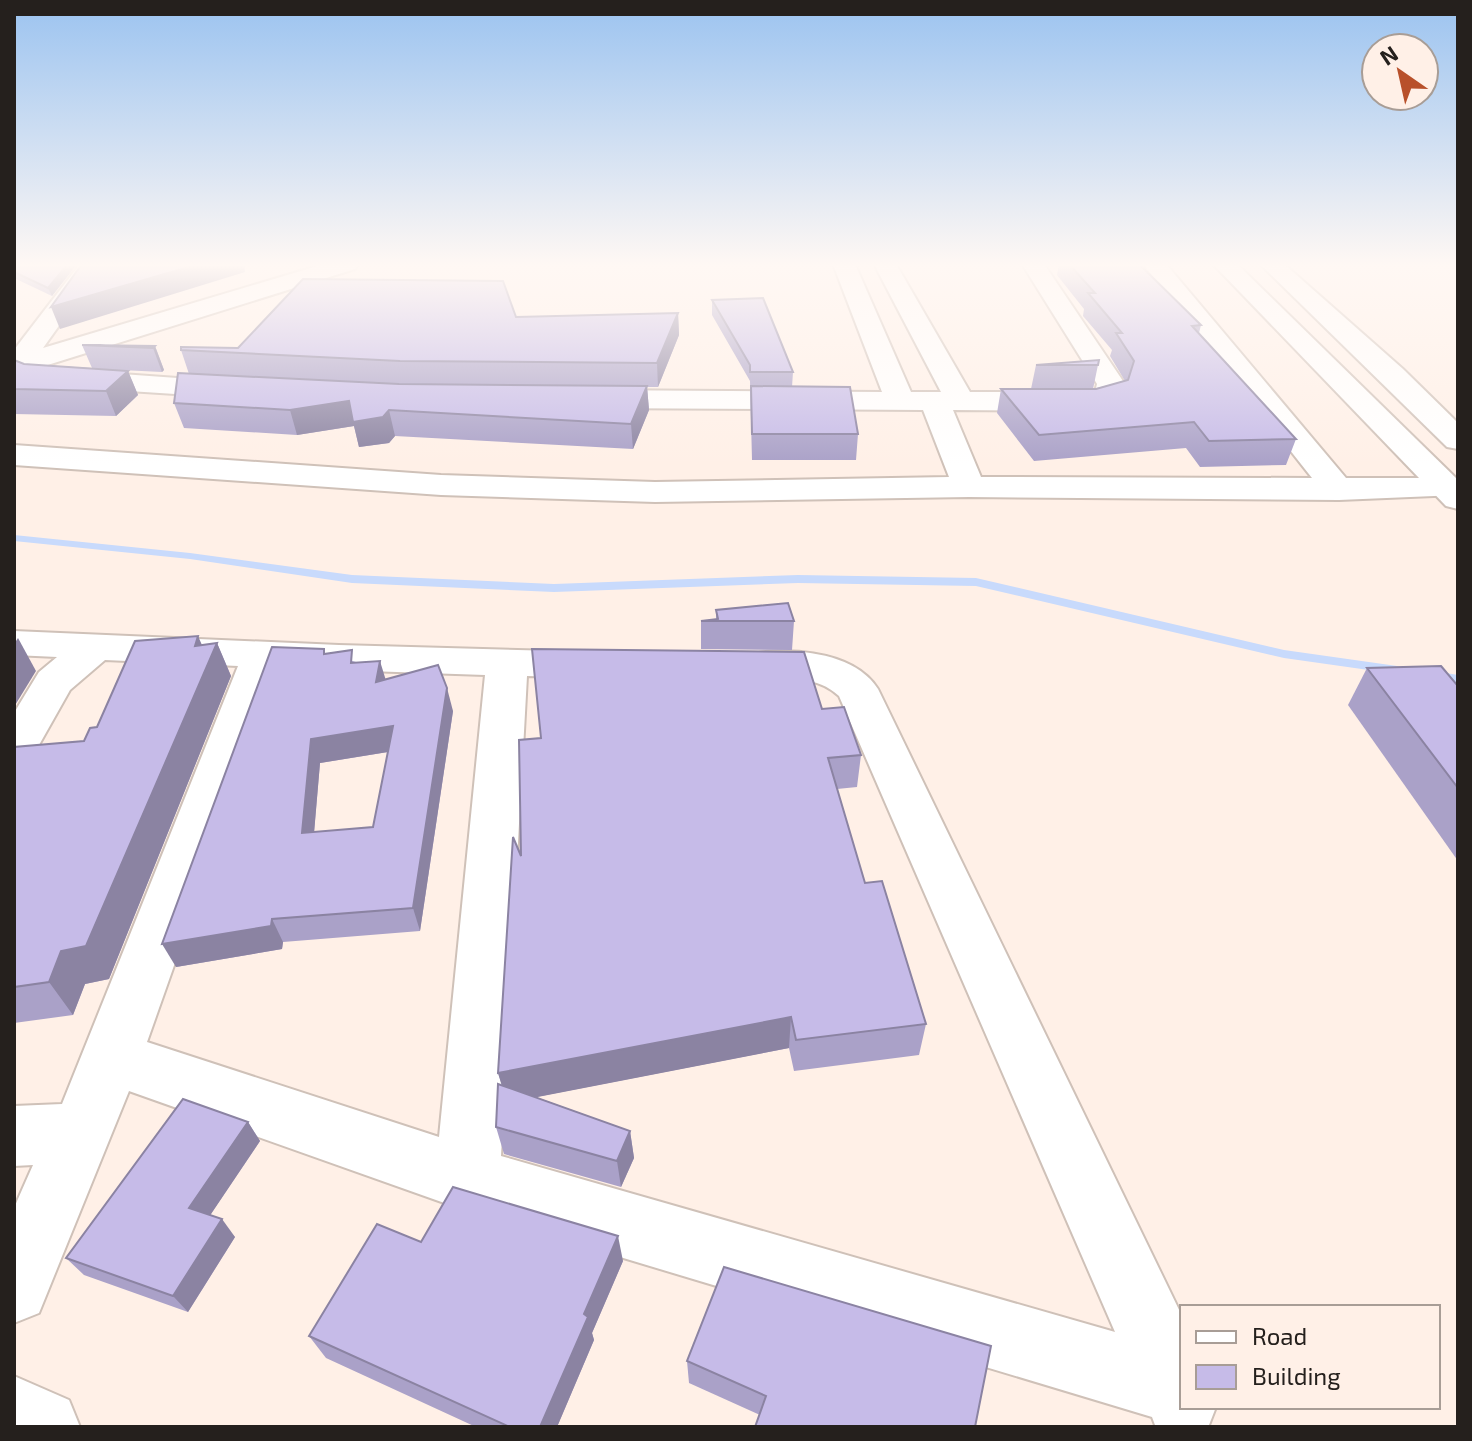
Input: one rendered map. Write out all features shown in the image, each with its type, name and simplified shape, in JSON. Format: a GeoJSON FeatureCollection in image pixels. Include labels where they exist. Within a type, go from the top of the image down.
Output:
{"type":"FeatureCollection","features":[{"type":"Feature","properties":{"kind":"main road"},"geometry":{"type":"LineString","coordinates":[[16,365],[41,331]]}},
{"type":"Feature","properties":{"kind":"main road"},"geometry":{"type":"LineString","coordinates":[[16,365],[124,331]]}},
{"type":"Feature","properties":{"kind":"main road"},"geometry":{"type":"LineString","coordinates":[[872,331],[901,403]]}},
{"type":"Feature","properties":{"kind":"main road"},"geometry":{"type":"LineString","coordinates":[[916,331],[948,402],[969,487]]}},
{"type":"Feature","properties":{"kind":"main road"},"geometry":{"type":"LineString","coordinates":[[565,399],[901,403],[1090,402],[1109,398],[1111,384],[1077,331]]}},
{"type":"Feature","properties":{"kind":"main road"},"geometry":{"type":"LineString","coordinates":[[1209,331],[1339,490]]}},
{"type":"Feature","properties":{"kind":"main road"},"geometry":{"type":"LineString","coordinates":[[1291,331],[1453,493]]}},
{"type":"Feature","properties":{"kind":"main road"},"geometry":{"type":"LineString","coordinates":[[1345,331],[1458,440]]}},
{"type":"Feature","properties":{"kind":"main road"},"geometry":{"type":"LineString","coordinates":[[16,365],[36,377],[266,390]]}},
{"type":"Feature","properties":{"kind":"main road"},"geometry":{"type":"LineString","coordinates":[[14,455],[441,485],[655,492],[969,487],[1453,493]]}},
{"type":"Feature","properties":{"kind":"main road"},"geometry":{"type":"LineString","coordinates":[[14,750],[54,682],[43,646],[507,664],[634,665]]}},
{"type":"Feature","properties":{"kind":"main road"},"geometry":{"type":"LineString","coordinates":[[14,1288],[112,1058],[263,655]]}},
{"type":"Feature","properties":{"kind":"main road"},"geometry":{"type":"LineString","coordinates":[[467,1179],[507,664]]}},
{"type":"Feature","properties":{"kind":"main road"},"geometry":{"type":"LineString","coordinates":[[713,666],[833,670],[845,676],[857,689],[1180,1391]]}},
{"type":"Feature","properties":{"kind":"main road"},"geometry":{"type":"LineString","coordinates":[[112,1058],[467,1179],[1180,1402]]}},
{"type":"Feature","properties":{"kind":"main road"},"geometry":{"type":"LineString","coordinates":[[14,1136],[80,1133]]}},
{"type":"Feature","properties":{"kind":"main road"},"geometry":{"type":"LineString","coordinates":[[14,1414],[42,1427]]}},
{"type":"Feature","properties":{"kind":"building"},"geometry":{"type":"Polygon","coordinates":[[[254,331],[670,331],[657,363],[400,361],[181,350],[181,347],[238,348],[254,331]]]}},
{"type":"Feature","properties":{"kind":"building"},"geometry":{"type":"Polygon","coordinates":[[[730,331],[776,331],[793,372],[750,372],[750,365],[730,331]]]}},
{"type":"Feature","properties":{"kind":"building"},"geometry":{"type":"Polygon","coordinates":[[[1197,331],[1296,439],[1209,441],[1194,422],[1039,435],[1001,389],[1096,389],[1128,380],[1134,361],[1116,333],[1197,331]]]}},
{"type":"Feature","properties":{"kind":"building"},"geometry":{"type":"Polygon","coordinates":[[[82,345],[155,346],[153,348],[82,345]]]}},
{"type":"Feature","properties":{"kind":"building"},"geometry":{"type":"Polygon","coordinates":[[[14,360],[24,364],[128,371],[106,391],[14,389],[14,360]]]}},
{"type":"Feature","properties":{"kind":"building"},"geometry":{"type":"Polygon","coordinates":[[[1099,360],[1098,365],[1036,365],[1099,360]]]}},
{"type":"Feature","properties":{"kind":"building"},"geometry":{"type":"Polygon","coordinates":[[[178,373],[399,384],[647,386],[631,424],[389,410],[383,417],[353,422],[349,401],[290,410],[174,403],[178,373]]]}},
{"type":"Feature","properties":{"kind":"building"},"geometry":{"type":"Polygon","coordinates":[[[751,386],[850,387],[858,434],[752,434],[751,386]]]}},
{"type":"Feature","properties":{"kind":"building"},"geometry":{"type":"Polygon","coordinates":[[[788,603],[794,621],[701,621],[718,619],[716,610],[788,603]]]}},
{"type":"Feature","properties":{"kind":"building"},"geometry":{"type":"Polygon","coordinates":[[[198,636],[195,646],[217,643],[86,946],[61,951],[49,982],[14,987],[14,747],[84,741],[90,728],[97,727],[135,641],[198,636]]]}},
{"type":"Feature","properties":{"kind":"building"},"geometry":{"type":"Polygon","coordinates":[[[272,647],[324,649],[324,654],[352,650],[351,663],[380,661],[376,682],[438,665],[447,688],[413,908],[272,919],[271,926],[162,944],[272,647]],[[393,726],[311,739],[302,833],[373,827],[393,726]]]}},
{"type":"Feature","properties":{"kind":"building"},"geometry":{"type":"Polygon","coordinates":[[[532,649],[804,652],[822,709],[844,707],[861,755],[828,758],[865,883],[882,881],[926,1024],[796,1040],[791,1017],[498,1073],[513,837],[521,856],[519,740],[541,738],[532,649]]]}},
{"type":"Feature","properties":{"kind":"building"},"geometry":{"type":"Polygon","coordinates":[[[1441,666],[1458,686],[1458,788],[1367,668],[1441,666]]]}},
{"type":"Feature","properties":{"kind":"building"},"geometry":{"type":"Polygon","coordinates":[[[498,1084],[630,1131],[617,1161],[496,1127],[498,1084]]]}},
{"type":"Feature","properties":{"kind":"building"},"geometry":{"type":"Polygon","coordinates":[[[183,1099],[248,1122],[189,1208],[222,1219],[173,1296],[66,1258],[183,1099]]]}},
{"type":"Feature","properties":{"kind":"building"},"geometry":{"type":"Polygon","coordinates":[[[453,1187],[618,1236],[584,1314],[588,1317],[540,1427],[510,1427],[309,1336],[377,1224],[421,1242],[453,1187]]]}},
{"type":"Feature","properties":{"kind":"building"},"geometry":{"type":"Polygon","coordinates":[[[724,1267],[991,1346],[975,1427],[755,1427],[766,1396],[687,1361],[724,1267]]]}},
{"type":"Feature","properties":{"kind":"waterway"},"geometry":{"type":"LineString","coordinates":[[14,538],[190,556],[352,579],[554,588],[798,579],[976,582],[1284,654],[1397,670]]}},
{"type":"Feature","properties":{"kind":"waterway"},"geometry":{"type":"LineString","coordinates":[[1434,675],[1458,679]]}}]}
